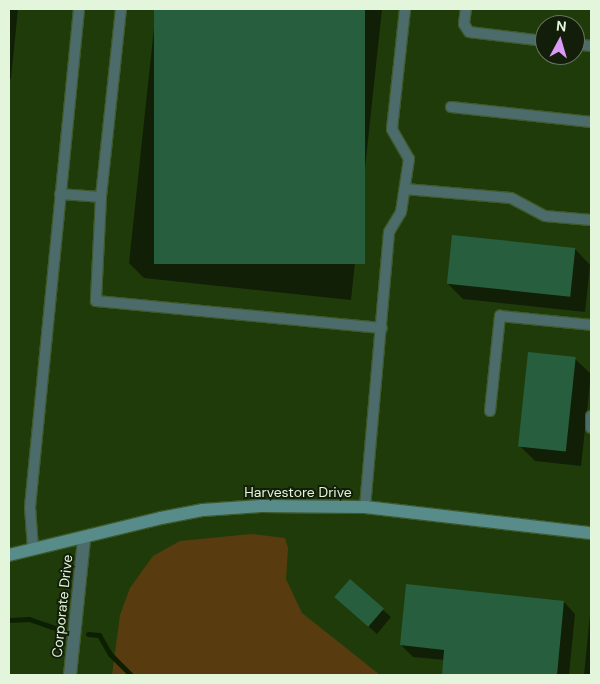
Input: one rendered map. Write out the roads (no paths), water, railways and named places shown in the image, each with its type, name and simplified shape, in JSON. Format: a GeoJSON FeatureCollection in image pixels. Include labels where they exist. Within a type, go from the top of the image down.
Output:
{"type":"FeatureCollection","features":[{"type":"Feature","properties":{"kind":"street","name":"Harvestore Drive"},"geometry":{"type":"LineString","coordinates":[[9,555],[203,510],[300,504],[365,507],[591,533]]}},
{"type":"Feature","properties":{"kind":"street","name":"Corporate Drive"},"geometry":{"type":"LineString","coordinates":[[70,675],[84,539]]}},
{"type":"Feature","properties":{"kind":"lane"},"geometry":{"type":"LineString","coordinates":[[33,548],[30,507],[80,9]]}},
{"type":"Feature","properties":{"kind":"lane"},"geometry":{"type":"LineString","coordinates":[[121,9],[100,197],[96,301],[382,328]]}},
{"type":"Feature","properties":{"kind":"lane"},"geometry":{"type":"LineString","coordinates":[[365,507],[389,232],[402,212],[409,159],[392,128],[405,9]]}},
{"type":"Feature","properties":{"kind":"lane"},"geometry":{"type":"LineString","coordinates":[[466,9],[464,24],[469,32],[535,40]]}},
{"type":"Feature","properties":{"kind":"lane"},"geometry":{"type":"LineString","coordinates":[[451,107],[591,122]]}},
{"type":"Feature","properties":{"kind":"lane"},"geometry":{"type":"LineString","coordinates":[[405,189],[511,198],[545,216],[591,220]]}},
{"type":"Feature","properties":{"kind":"lane"},"geometry":{"type":"LineString","coordinates":[[60,194],[100,197]]}},
{"type":"Feature","properties":{"kind":"lane"},"geometry":{"type":"LineString","coordinates":[[490,411],[500,316],[591,326]]}},
{"type":"Feature","properties":{"kind":"lane"},"geometry":{"type":"LineString","coordinates":[[591,416],[591,428]]}},
{"type":"Feature","properties":{"kind":"waterway"},"geometry":{"type":"LineString","coordinates":[[9,620],[29,619],[61,630]]}},
{"type":"Feature","properties":{"kind":"waterway"},"geometry":{"type":"LineString","coordinates":[[88,634],[99,635],[110,654],[131,675]]}}]}
